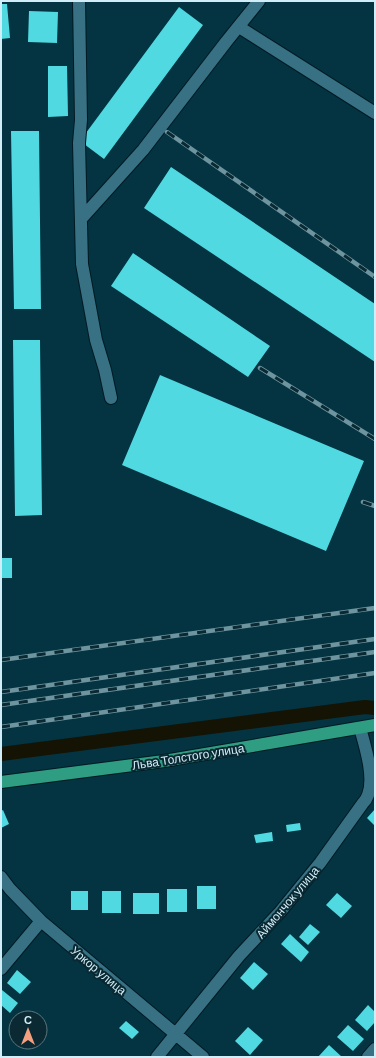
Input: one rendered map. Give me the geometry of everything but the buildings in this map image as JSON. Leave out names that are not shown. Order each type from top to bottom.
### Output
[{"type":"main road","name":"Льва Толстого улица","points":[[1,782],[164,760],[375,725]]},
{"type":"street","points":[[79,1],[81,120],[79,143],[82,264],[96,340],[105,370],[111,398]]},
{"type":"street","points":[[81,219],[142,150],[238,26],[260,1]]},
{"type":"street","points":[[238,26],[375,113]]},
{"type":"street","name":"Аймончок улица","points":[[157,1057],[239,956],[280,912],[320,863],[366,799],[370,784],[370,772],[360,728]]},
{"type":"street","name":"Уркор улица","points":[[1,877],[10,889],[41,921],[203,1057]]},
{"type":"street","points":[[1,969],[41,921]]},
{"type":"street","points":[[368,1057],[375,1049]]},
{"type":"waterway","points":[[1,754],[365,707],[375,708]]},
{"type":"railway","points":[[167,132],[375,277]]},
{"type":"railway","points":[[260,368],[375,439]]},
{"type":"railway","points":[[363,502],[375,506]]},
{"type":"railway","points":[[1,660],[375,608]]},
{"type":"railway","points":[[1,692],[375,639]]},
{"type":"railway","points":[[1,705],[375,652]]},
{"type":"railway","points":[[1,727],[375,673]]}]
